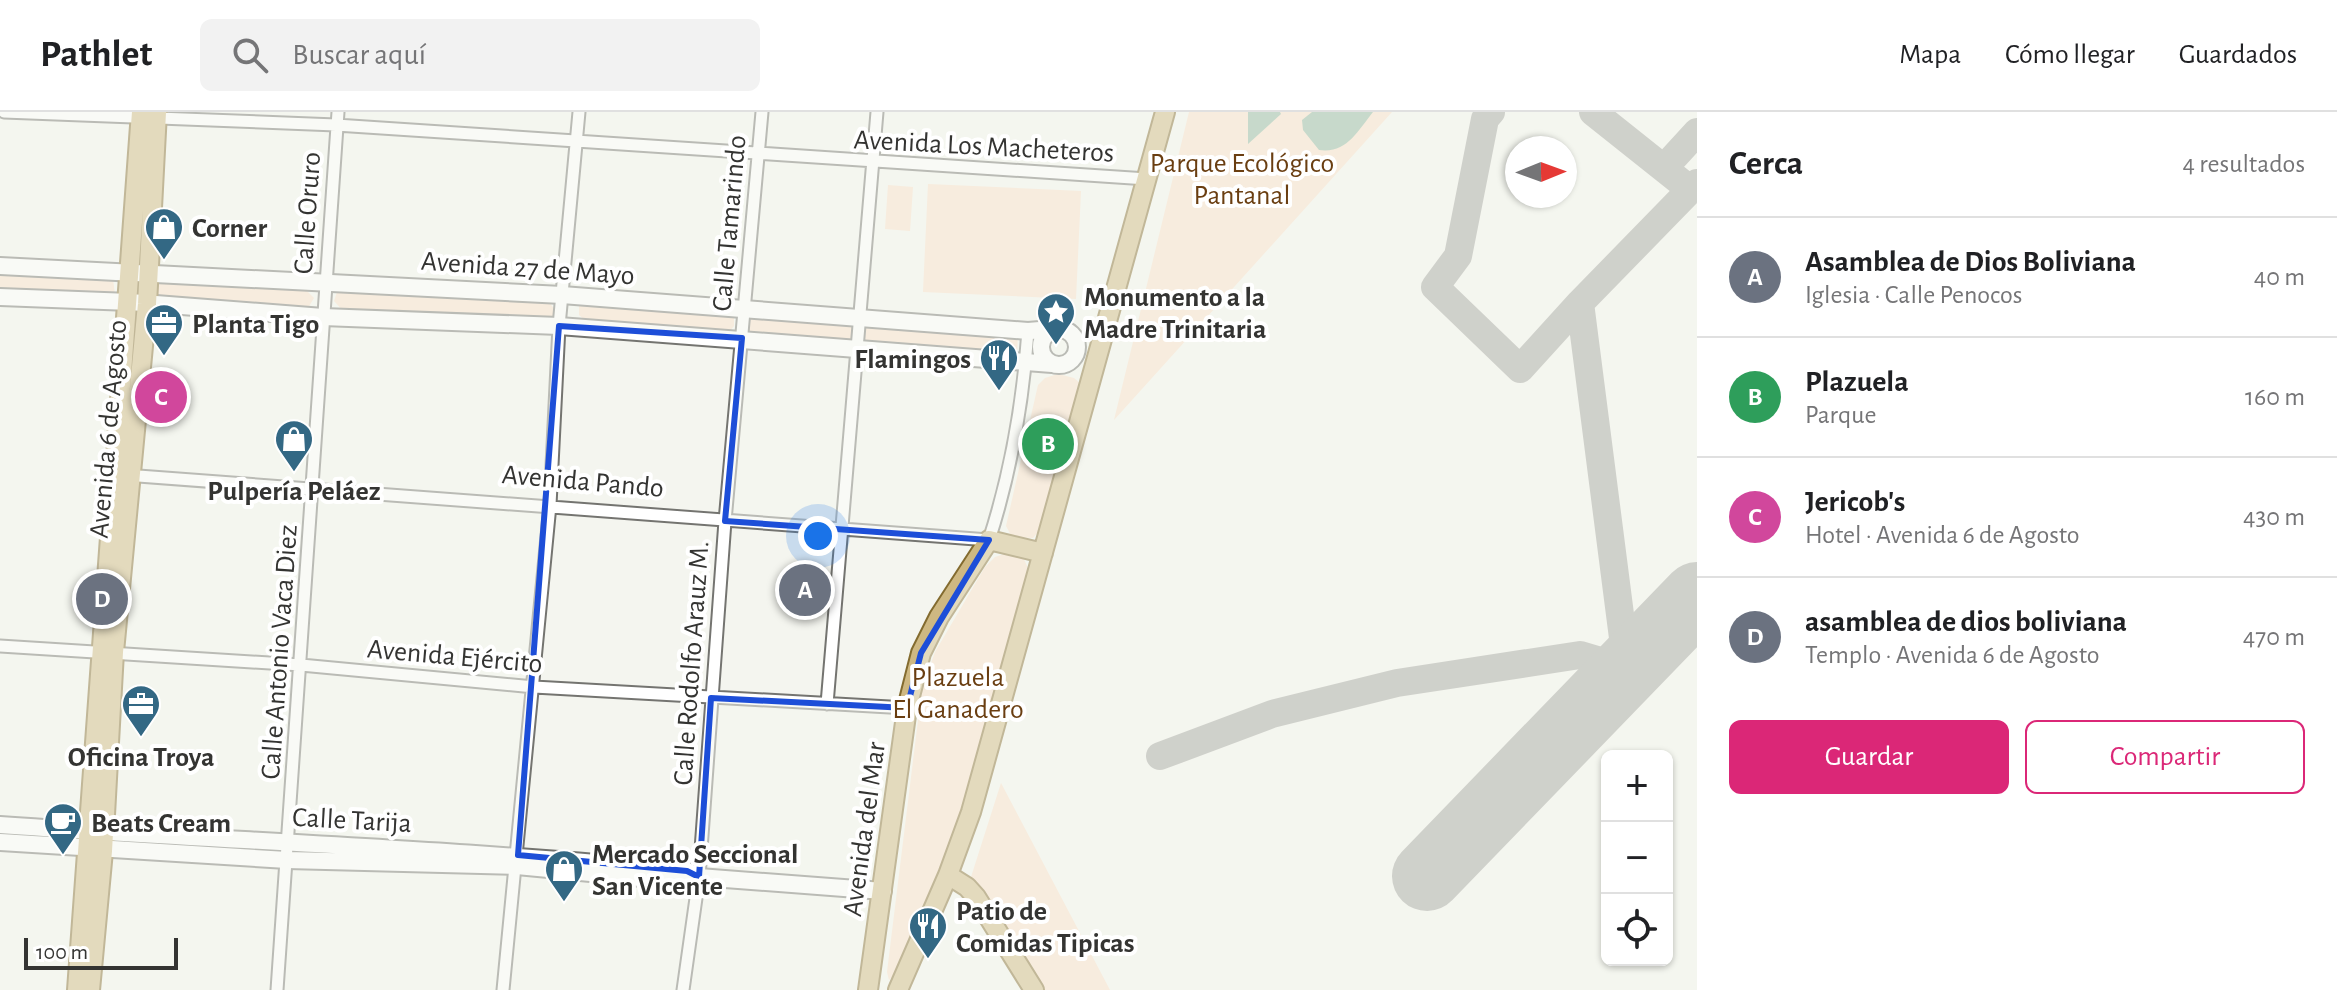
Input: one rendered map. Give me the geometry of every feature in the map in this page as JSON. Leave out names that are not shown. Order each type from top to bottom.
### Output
[{"type":"main road","points":[[898,990],[948,875],[971,812],[1165,112]]},
{"type":"main road","name":"Avenida 6 de Agosto","points":[[90,990],[108,653],[138,303],[148,116]]},
{"type":"main road","name":"Avenida 27 de Mayo","points":[[0,266],[562,295],[861,315],[1028,331],[1052,329]]},
{"type":"main road","name":"Avenida 27 de Mayo","points":[[0,297],[138,303],[323,317],[559,326],[1052,364]]},
{"type":"main road","points":[[1052,329],[1070,332],[1077,347],[1070,362],[1052,364],[1043,356],[1041,344],[1052,329]]},
{"type":"main road","points":[[1077,347],[1098,352]]},
{"type":"main road","name":"Avenida Pando","points":[[989,540],[1043,553]]},
{"type":"main road","name":"Avenida del Mar","points":[[869,989],[907,708],[921,653],[939,617],[989,540]]},
{"type":"main road","name":"Calle Tarija","points":[[0,825],[96,841],[287,860],[517,860]]},
{"type":"main road","name":"Avenida 6 de Agosto","points":[[77,990],[96,841]]},
{"type":"main road","name":"Calle Tarija","points":[[0,842],[288,841],[687,871],[699,877],[883,891]]},
{"type":"main road","points":[[948,875],[976,897],[1034,990]]},
{"type":"street","name":"Avenida Los Macheteros","points":[[4,112],[336,125],[576,144],[1147,179]]},
{"type":"street","name":"Calle Oruro","points":[[323,317],[338,112]]},
{"type":"street","points":[[503,990],[550,505],[559,326],[579,112]]},
{"type":"street","name":"Calle Tamarindo","points":[[742,338],[762,112]]},
{"type":"street","points":[[827,704],[877,112]]},
{"type":"street","name":"Calle Antonio Vaca Diez","points":[[277,990],[314,488],[323,317]]},
{"type":"street","name":"Avenida del Mar","points":[[989,540],[1005,489],[1026,363],[1028,331]]},
{"type":"street","name":"Calle Rodolfo Arauz M.","points":[[683,990],[699,877],[742,338]]},
{"type":"street","name":"Avenida Pando","points":[[123,475],[989,540]]},
{"type":"street","name":"Avenida Ejército","points":[[0,646],[301,665],[534,687],[907,708]]},
{"type":"highlighted area","points":[[559,326],[742,338],[725,521],[989,540],[921,653],[907,708],[711,698],[699,877],[687,871],[518,855]]},
{"type":"green space","name":"Parque Ecológico Pantanal","points":[[1189,112],[1392,112],[1114,420]]},
{"type":"green space","points":[[928,184],[1081,191],[1076,299],[923,292]]},
{"type":"green space","points":[[888,185],[913,187],[910,231],[885,229]]},
{"type":"green space","points":[[0,270],[113,279],[115,295],[0,293]]},
{"type":"green space","points":[[153,280],[306,290],[314,298],[308,308],[152,301]]},
{"type":"green space","points":[[346,289],[548,301],[556,311],[552,321],[344,312],[334,301],[337,292]]},
{"type":"green space","points":[[587,299],[729,311],[734,317],[734,326],[728,333],[586,321],[579,315],[579,305]]},
{"type":"green space","points":[[749,312],[855,319],[852,345],[748,334]]},
{"type":"green space","points":[[865,320],[1018,330],[1017,359],[861,345]]},
{"type":"green space","points":[[1058,374],[1074,378],[1081,384],[1046,523],[1033,538],[1012,537],[1006,526],[1038,385],[1045,378]]},
{"type":"green space","name":"Plazuela El Ganadero","points":[[1007,553],[1022,555],[1028,568],[1024,591],[958,827],[897,972],[889,980],[887,972],[922,688],[935,652],[985,567],[995,557]]},
{"type":"green space","points":[[1001,783],[1110,990],[1042,990],[971,877]]},
{"type":"shaded area","points":[[1248,112],[1280,112],[1281,114],[1248,144]]},
{"type":"shaded area","points":[[1312,112],[1373,112],[1344,145],[1337,149],[1319,150],[1303,130],[1302,120]]},
{"type":"taxiway","points":[[1491,112],[1485,119],[1458,256],[1435,287],[1520,369],[1580,303]]},
{"type":"taxiway","points":[[1593,112],[1691,190]]},
{"type":"taxiway","points":[[1664,168],[1697,132]]},
{"type":"taxiway","points":[[1160,756],[1272,714],[1397,683],[1580,655],[1627,669],[1580,303],[1697,183]]},
{"type":"runway","points":[[1427,876],[1697,597]]},
{"type":"place","name":"Corner","points":[[164,261]]},
{"type":"place","name":"Monumento a la Madre Trinitaria","points":[[1056,346]]},
{"type":"place","name":"Planta Tigo","points":[[164,357]]},
{"type":"place","name":"Flamingos","points":[[999,392]]},
{"type":"place","name":"Jericob's","points":[[161,397]]},
{"type":"place","name":"Plazuela","points":[[1048,444]]},
{"type":"place","name":"Pulpería Peláez","points":[[294,473]]},
{"type":"place","name":"Asamblea de Dios Boliviana","points":[[805,590]]},
{"type":"place","name":"asamblea de dios boliviana","points":[[102,599]]},
{"type":"place","name":"Oficina Troya","points":[[141,738]]},
{"type":"place","name":"Beats Cream","points":[[63,856]]},
{"type":"place","name":"Mercado Seccional San Vicente","points":[[564,903]]},
{"type":"place","name":"Patio de Comidas Tipicas","points":[[928,960]]}]
